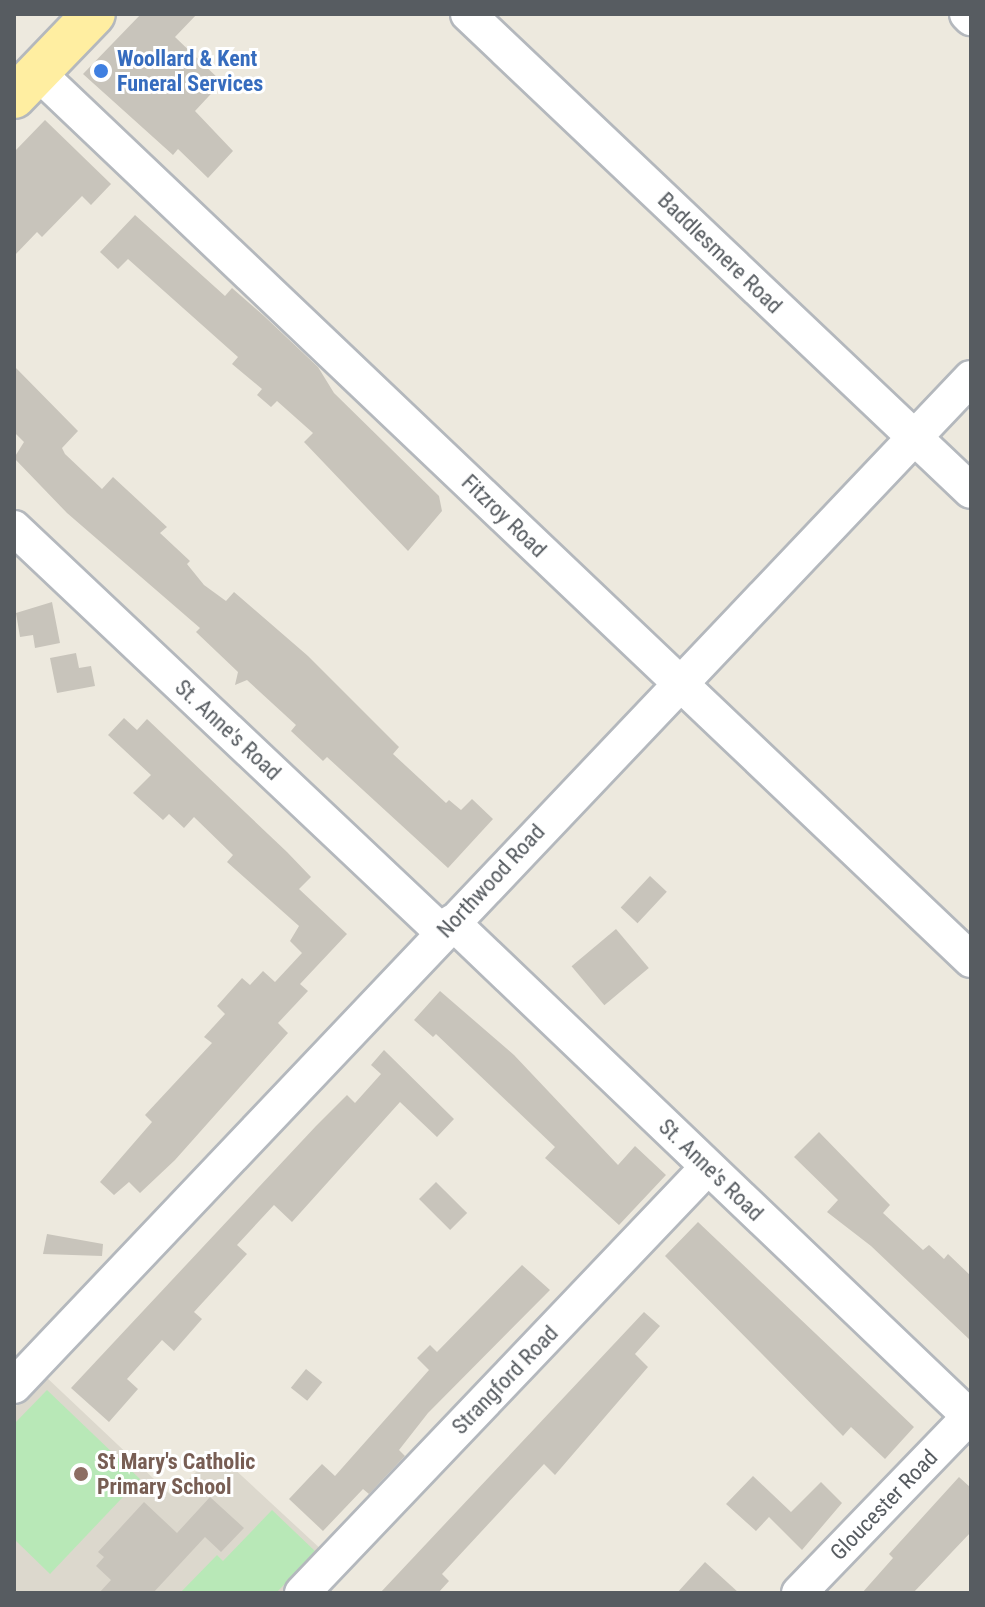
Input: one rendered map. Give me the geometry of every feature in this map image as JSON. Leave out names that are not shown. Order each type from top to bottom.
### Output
[{"type":"main road","points":[[26,85],[94,14]]},
{"type":"street","name":"Baddlesmere Road","points":[[468,14],[971,491]]},
{"type":"street","name":"Fitzroy Road","points":[[26,85],[679,683],[971,960]]},
{"type":"street","name":"Northwood Road","points":[[14,1386],[971,378]]},
{"type":"street","name":"St. Anne's Road","points":[[14,528],[708,1167],[970,1417]]},
{"type":"street","name":"Strangford Road","points":[[302,1593],[708,1167]]},
{"type":"street","name":"Gloucester Road","points":[[799,1593],[970,1417]]},
{"type":"shaded area","name":"St Mary's Catholic Primary School","points":[[45,1376],[172,1496],[216,1452],[324,1552],[285,1593],[14,1593],[14,1408]]},
{"type":"green space","points":[[47,1390],[140,1479],[50,1574],[14,1539],[14,1424]]},
{"type":"green space","points":[[272,1510],[316,1552],[276,1593],[180,1593],[217,1555],[223,1561]]},
{"type":"building","points":[[141,14],[197,14],[175,37],[222,82],[195,111],[233,151],[208,178],[178,149],[173,155],[83,74]]},
{"type":"building","points":[[45,120],[111,184],[91,205],[82,196],[42,237],[37,232],[14,256],[14,152]]},
{"type":"building","points":[[135,215],[225,296],[232,288],[263,315],[318,367],[334,393],[439,496],[442,511],[408,551],[304,442],[313,433],[277,401],[271,407],[257,395],[262,389],[232,364],[238,357],[128,259],[118,269],[100,252]]},
{"type":"building","points":[[14,366],[78,431],[62,448],[102,489],[113,477],[167,527],[160,533],[190,561],[187,564],[204,585],[226,601],[234,592],[308,656],[399,747],[393,754],[446,803],[449,800],[461,810],[472,799],[493,819],[448,868],[327,757],[323,761],[291,731],[296,725],[247,680],[235,685],[238,672],[196,632],[200,628],[67,513],[14,458],[24,442],[14,432]]},
{"type":"building","points":[[52,602],[60,643],[35,648],[33,635],[20,637],[16,613]]},
{"type":"building","points":[[76,653],[79,668],[91,666],[95,686],[57,693],[50,658]]},
{"type":"building","points":[[124,718],[137,730],[147,719],[287,852],[311,877],[299,889],[347,934],[300,984],[308,991],[278,1023],[288,1033],[175,1160],[140,1193],[129,1182],[114,1195],[100,1182],[152,1122],[145,1115],[212,1043],[204,1037],[225,1014],[217,1006],[242,978],[250,985],[263,971],[275,982],[302,953],[290,941],[299,926],[227,862],[233,855],[194,817],[184,828],[169,814],[163,820],[133,793],[151,775],[108,735]]},
{"type":"building","points":[[650,876],[667,892],[637,923],[621,907]]},
{"type":"building","points":[[616,929],[649,968],[604,1005],[572,966]]},
{"type":"building","points":[[440,991],[514,1055],[618,1165],[635,1146],[666,1175],[619,1225],[545,1158],[555,1147],[436,1034],[433,1037],[414,1020]]},
{"type":"building","points":[[384,1050],[454,1119],[437,1137],[400,1102],[292,1222],[274,1205],[237,1245],[247,1254],[194,1312],[202,1319],[174,1351],[162,1340],[127,1379],[138,1389],[109,1422],[71,1388],[316,1126],[347,1095],[355,1103],[381,1074],[371,1065]]},
{"type":"building","points":[[819,1132],[890,1205],[883,1213],[923,1250],[929,1245],[944,1259],[948,1254],[971,1276],[971,1341],[871,1246],[827,1212],[838,1200],[794,1157]]},
{"type":"building","points":[[436,1182],[467,1213],[450,1230],[419,1199]]},
{"type":"building","points":[[698,1222],[914,1427],[885,1459],[851,1427],[843,1436],[665,1256]]},
{"type":"building","points":[[47,1234],[103,1244],[102,1256],[43,1254]]},
{"type":"building","points":[[522,1265],[550,1290],[428,1413],[399,1450],[405,1456],[369,1494],[363,1489],[323,1531],[289,1499],[322,1464],[335,1476],[429,1370],[417,1358],[430,1345],[437,1352]]},
{"type":"building","points":[[644,1312],[660,1326],[635,1354],[648,1367],[555,1475],[544,1464],[442,1574],[449,1581],[438,1593],[380,1593]]},
{"type":"building","points":[[306,1369],[322,1382],[307,1401],[291,1388]]},
{"type":"building","points":[[753,1476],[791,1512],[821,1482],[842,1503],[802,1550],[769,1517],[756,1531],[726,1504]]},
{"type":"building","points":[[959,1477],[971,1488],[971,1532],[913,1593],[862,1593],[893,1558],[889,1554]]},
{"type":"building","points":[[210,1497],[244,1528],[221,1552],[205,1537],[153,1593],[99,1593],[111,1580],[96,1566],[104,1557],[98,1552],[144,1502],[177,1533]]},
{"type":"building","points":[[705,1562],[739,1593],[677,1593]]},
{"type":"place","name":"Woollard & Kent Funeral Services","points":[[101,71]]},
{"type":"place","name":"St Mary's Catholic Primary School","points":[[81,1474]]}]
